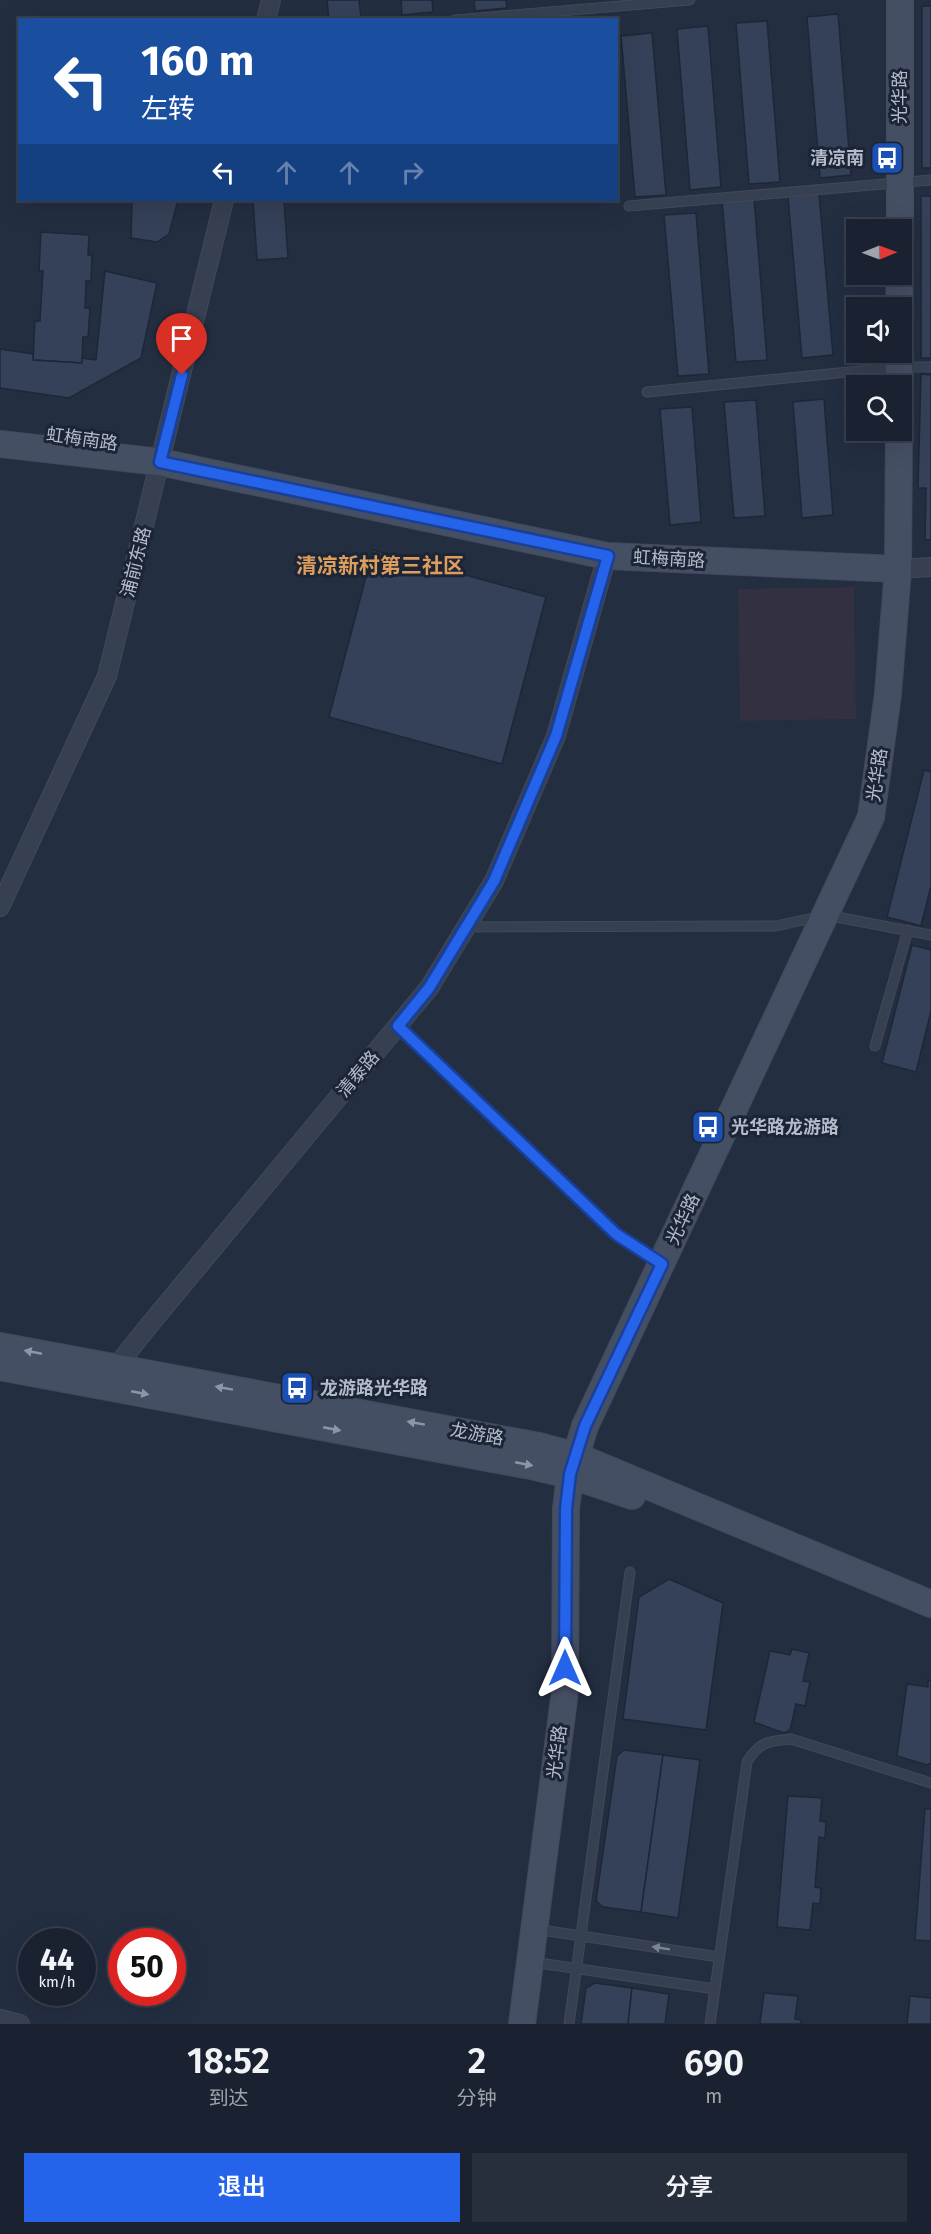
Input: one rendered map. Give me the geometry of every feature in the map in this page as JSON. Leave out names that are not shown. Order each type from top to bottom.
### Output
[{"type":"main road","name":"光华路","points":[[900,0],[900,219]]},
{"type":"main road","name":"虹梅南路","points":[[0,428],[124,443],[160,462]]},
{"type":"main road","name":"光华路","points":[[522,2024],[565,1691],[566,1509],[573,1465],[585,1426],[871,817],[888,694],[898,569],[899,441]]},
{"type":"main road","name":"虹梅南路","points":[[0,444],[160,462],[608,556],[898,569]]},
{"type":"main road","name":"龙游路","points":[[0,1346],[113,1378],[573,1465],[931,1604]]},
{"type":"main road","name":"龙游路","points":[[0,1367],[113,1378]]},
{"type":"main road","name":"龙游路","points":[[573,1465],[611,1488],[931,1621]]},
{"type":"street","points":[[266,18],[271,0]]},
{"type":"street","name":"浦前东路","points":[[0,907],[107,676],[224,201]]},
{"type":"street","name":"清泰路","points":[[113,1378],[429,988],[494,881],[556,736],[608,556]]},
{"type":"street","points":[[898,569],[931,567]]},
{"type":"street","points":[[0,2019],[20,2024]]},
{"type":"lane","points":[[478,18],[690,0]]},
{"type":"lane","points":[[629,207],[931,180]]},
{"type":"lane","points":[[646,392],[899,368],[931,367]]},
{"type":"lane","points":[[466,927],[776,926],[826,915],[931,935]]},
{"type":"lane","points":[[875,1046],[908,930]]},
{"type":"lane","points":[[398,1026],[616,1234],[662,1264]]},
{"type":"lane","points":[[568,2024],[630,1572]]},
{"type":"lane","points":[[710,2024],[747,1762],[755,1749],[770,1741],[790,1739],[931,1783]]},
{"type":"lane","points":[[534,1929],[719,1957]]},
{"type":"lane","points":[[530,1962],[715,1989]]},
{"type":"shaded area","points":[[854,587],[856,719],[740,721],[738,589]]},
{"type":"building","points":[[327,0],[359,0],[361,18],[329,18]]},
{"type":"building","points":[[401,0],[432,0],[433,12],[402,15]]},
{"type":"building","points":[[474,0],[506,0],[507,8],[475,11]]},
{"type":"building","points":[[922,6],[931,6],[931,168],[922,168]]},
{"type":"building","points":[[838,14],[851,175],[820,178],[807,17]]},
{"type":"building","points":[[767,21],[780,182],[749,184],[736,23]]},
{"type":"building","points":[[708,26],[721,187],[690,190],[677,29]]},
{"type":"building","points":[[652,33],[666,195],[635,197],[621,36]]},
{"type":"building","points":[[819,194],[833,355],[802,358],[788,197]]},
{"type":"building","points":[[921,196],[931,196],[931,358],[921,358]]},
{"type":"building","points":[[754,198],[767,360],[736,362],[722,201]]},
{"type":"building","points":[[132,201],[178,201],[169,234],[157,242],[131,238]]},
{"type":"building","points":[[253,201],[284,201],[288,258],[257,260]]},
{"type":"building","points":[[696,213],[709,374],[678,376],[664,215]]},
{"type":"building","points":[[41,232],[89,235],[88,255],[92,255],[91,281],[86,281],[85,308],[90,308],[88,337],[83,337],[82,363],[33,360],[35,321],[40,321],[43,271],[39,271]]},
{"type":"building","points":[[105,271],[157,283],[141,358],[69,398],[0,388],[0,349],[33,354],[33,360],[82,363],[82,358],[96,360]]},
{"type":"building","points":[[921,374],[931,375],[931,540],[925,540],[926,488],[918,488]]},
{"type":"building","points":[[824,399],[833,515],[802,518],[793,402]]},
{"type":"building","points":[[756,400],[765,516],[734,518],[724,402]]},
{"type":"building","points":[[692,407],[701,522],[670,525],[660,409]]},
{"type":"building","points":[[373,550],[546,597],[502,764],[329,717]]},
{"type":"building","points":[[924,770],[931,772],[931,886],[921,926],[887,917]]},
{"type":"building","points":[[912,945],[931,950],[931,1011],[916,1072],[882,1063]]},
{"type":"building","points":[[669,1579],[723,1603],[706,1730],[623,1719],[639,1597]]},
{"type":"building","points":[[792,1649],[809,1653],[803,1681],[810,1682],[805,1706],[796,1704],[790,1730],[784,1733],[754,1722],[770,1651],[790,1655]]},
{"type":"building","points":[[928,1680],[931,1681],[931,1763],[927,1765],[897,1756],[907,1684],[928,1687]]},
{"type":"building","points":[[624,1750],[663,1755],[641,1912],[603,1907],[596,1901],[617,1756]]},
{"type":"building","points":[[663,1755],[700,1760],[678,1918],[641,1912]]},
{"type":"building","points":[[788,1796],[822,1798],[820,1821],[826,1822],[825,1838],[819,1837],[815,1887],[821,1888],[820,1904],[813,1903],[810,1930],[777,1927]]},
{"type":"building","points":[[925,1809],[931,1809],[931,1941],[915,1940]]},
{"type":"building","points":[[595,1983],[632,1988],[628,2024],[581,2024],[586,1988]]},
{"type":"building","points":[[632,1988],[669,1994],[665,2024],[628,2024]]},
{"type":"building","points":[[764,1993],[798,1996],[795,2019],[801,2020],[801,2024],[760,2024]]},
{"type":"building","points":[[910,1996],[931,1998],[931,2024],[907,2024]]},
{"type":"place","name":"清凉南","points":[[887,158]]},
{"type":"place","name":"光华路龙游路","points":[[708,1127]]},
{"type":"place","name":"龙游路光华路","points":[[297,1388]]},
{"type":"district","name":"清凉新村第三社区","points":[[380,566]]},
{"type":"route","points":[[182,375],[160,462],[608,556],[556,736],[494,881],[429,988],[398,1026],[616,1234],[662,1264],[585,1426],[570,1474],[566,1509],[565,1668]]}]
